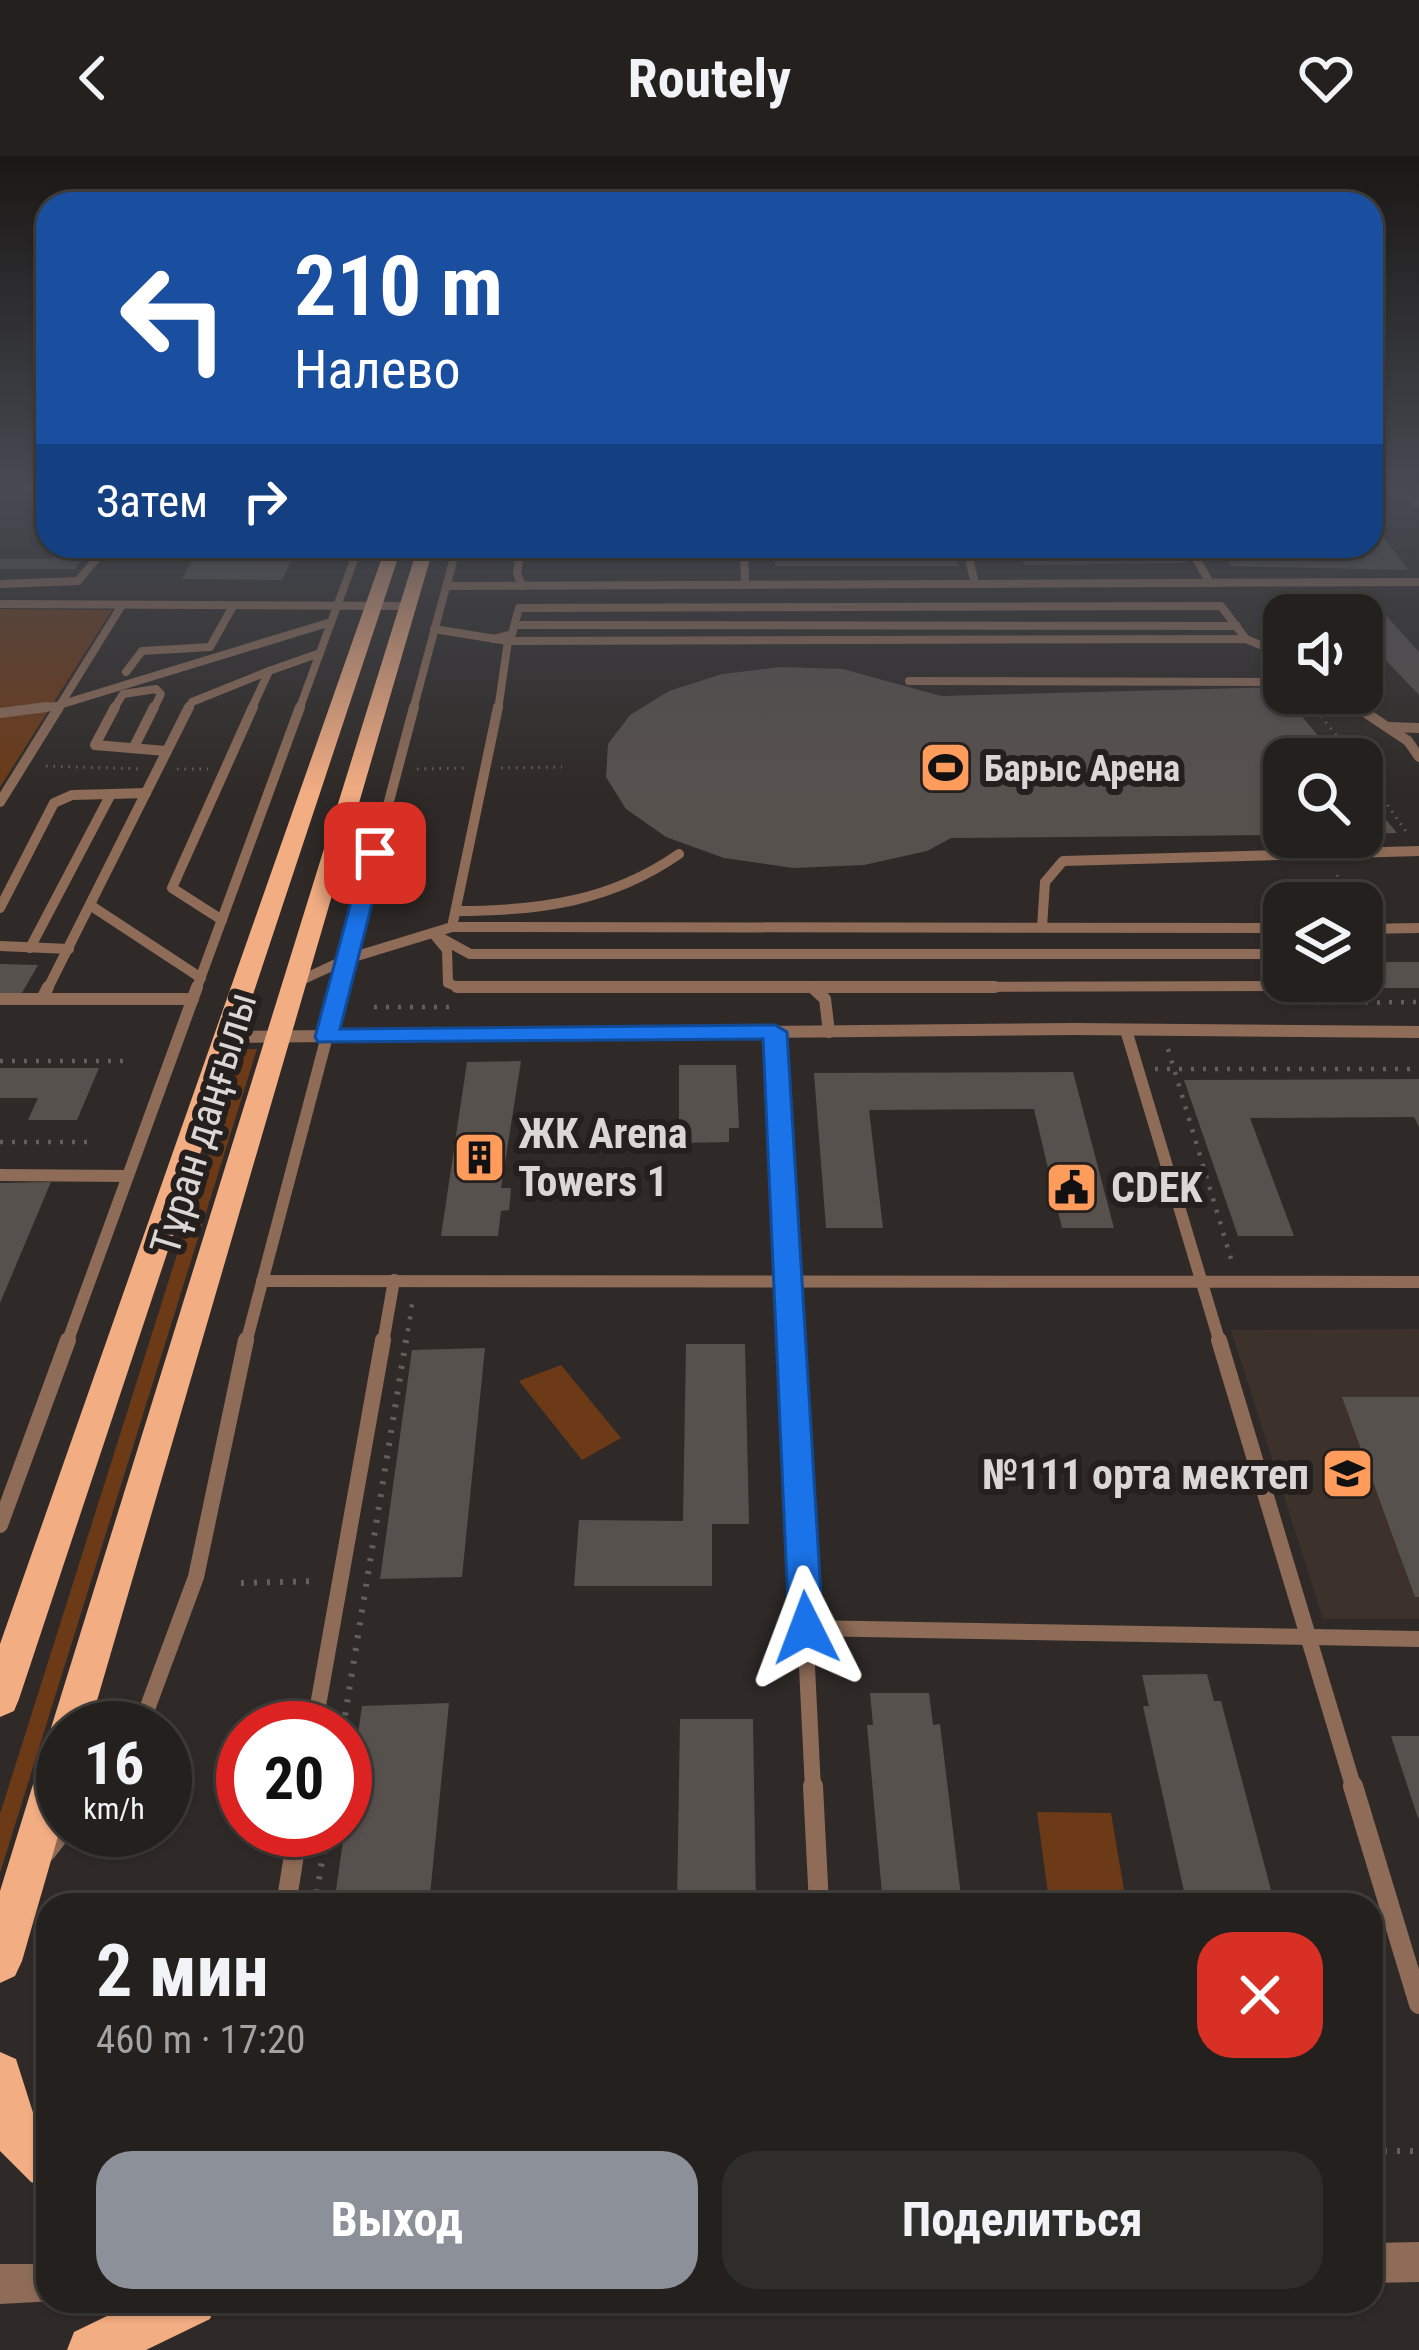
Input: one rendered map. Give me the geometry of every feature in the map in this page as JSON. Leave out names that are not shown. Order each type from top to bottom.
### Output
[{"type":"main road","name":"Тұран даңғылы","points":[[0,1699],[380,589]]},
{"type":"main road","name":"Тұран даңғылы","points":[[78,1701],[413,589]]},
{"type":"main road","points":[[0,1961],[36,1842]]},
{"type":"main road","points":[[0,2075],[17,2136],[36,2154]]},
{"type":"main road","points":[[92,2350],[168,2313]]},
{"type":"street","points":[[1383,2263],[1419,2262]]},
{"type":"street","points":[[0,2284],[36,2284]]},
{"type":"lane","points":[[0,1525],[9,1476],[127,1176],[346,589]]},
{"type":"lane","points":[[150,1701],[196,1577],[262,1281],[446,589]]},
{"type":"lane","points":[[0,604],[233,606],[263,600],[408,606]]},
{"type":"lane","points":[[0,802],[122,605]]},
{"type":"lane","points":[[126,672],[142,651],[209,647],[233,606]]},
{"type":"lane","points":[[493,639],[512,634],[519,608],[1221,606],[1246,639]]},
{"type":"lane","points":[[802,607],[805,640]]},
{"type":"lane","points":[[0,712],[56,706],[331,622]]},
{"type":"lane","points":[[517,625],[1237,626]]},
{"type":"lane","points":[[434,629],[508,641],[1246,639],[1263,646]]},
{"type":"lane","points":[[452,927],[489,768],[508,641]]},
{"type":"lane","points":[[170,664],[180,650]]},
{"type":"lane","points":[[42,999],[93,907],[192,702],[320,653]]},
{"type":"lane","points":[[222,920],[172,888],[269,670]]},
{"type":"lane","points":[[909,681],[1263,682]]},
{"type":"lane","points":[[134,747],[161,694],[156,689],[123,694],[93,741],[134,747],[166,751]]},
{"type":"lane","points":[[1368,714],[1408,740],[1419,757]]},
{"type":"lane","points":[[1388,727],[1419,728]]},
{"type":"lane","points":[[0,908],[54,802],[72,795],[146,793]]},
{"type":"lane","points":[[30,948],[111,794]]},
{"type":"lane","points":[[1042,927],[1040,896],[1053,866],[1063,861],[1419,851]]},
{"type":"lane","points":[[456,911],[515,912],[585,904],[649,878],[679,854]]},
{"type":"lane","points":[[93,907],[201,978]]},
{"type":"lane","points":[[295,983],[347,959],[452,927],[1263,928]]},
{"type":"lane","points":[[1383,929],[1419,928]]},
{"type":"lane","points":[[434,934],[470,954],[1263,954]]},
{"type":"lane","points":[[434,934],[449,956],[448,983],[460,988],[1263,986]]},
{"type":"lane","points":[[0,946],[69,949]]},
{"type":"lane","points":[[812,987],[825,1000],[830,1032]]},
{"type":"lane","points":[[0,1000],[194,999]]},
{"type":"lane","points":[[1126,1030],[1419,2004]]},
{"type":"lane","points":[[775,1032],[818,1893]]},
{"type":"lane","points":[[229,1037],[1419,1032]]},
{"type":"lane","points":[[0,1175],[127,1176]]},
{"type":"lane","points":[[319,1701],[394,1280]]},
{"type":"lane","points":[[262,1281],[1419,1282]]},
{"type":"lane","points":[[806,1628],[1419,1639]]},
{"type":"lane","points":[[25,1879],[42,1857]]},
{"type":"lane","points":[[288,1893],[294,1857]]},
{"type":"path","points":[[1319,714],[1339,738]]},
{"type":"path","points":[[22,765],[204,769]]},
{"type":"path","points":[[1168,1047],[1239,1285]]},
{"type":"path","points":[[0,1061],[129,1061]]},
{"type":"path","points":[[1138,1070],[1419,1070]]},
{"type":"path","points":[[0,1142],[96,1142]]},
{"type":"path","points":[[348,1701],[416,1280]]},
{"type":"path","points":[[241,1583],[367,1580]]},
{"type":"path","points":[[317,1893],[323,1857]]},
{"type":"path","points":[[1383,2151],[1419,2151]]},
{"type":"shaded area","points":[[0,609],[112,610],[0,787]]},
{"type":"shaded area","points":[[242,1049],[257,1049],[54,1701],[36,1701],[36,1758],[0,1873],[0,1814]]},
{"type":"shaded area","name":"№111 орта мектеп","points":[[1419,1329],[1419,1619],[1323,1619],[1231,1330]]},
{"type":"shaded area","points":[[561,1365],[621,1438],[582,1460],[519,1381]]},
{"type":"shaded area","points":[[1037,1812],[1111,1813],[1124,1893],[1048,1893]]},
{"type":"building","points":[[1383,612],[1419,652],[1419,695],[1383,657]]},
{"type":"building","name":"Барыс Арена","points":[[781,667],[843,669],[941,696],[1263,687],[1263,714],[1300,714],[1320,738],[1263,738],[1263,835],[951,838],[927,851],[864,865],[793,868],[724,858],[666,837],[626,809],[606,777],[608,744],[630,715],[669,691],[722,674]]},
{"type":"building","points":[[1383,816],[1397,833],[1383,833]]},
{"type":"building","points":[[1383,962],[1419,962],[1419,988],[1383,988]]},
{"type":"building","points":[[0,964],[38,965],[22,993],[0,993]]},
{"type":"building","name":"ЖК Arena Towers 1","points":[[521,1061],[501,1188],[511,1188],[509,1210],[501,1211],[498,1236],[441,1236],[467,1062]]},
{"type":"building","points":[[679,1065],[736,1065],[739,1128],[729,1128],[729,1142],[679,1143]]},
{"type":"building","points":[[0,1068],[99,1068],[77,1120],[28,1120],[38,1098],[0,1098]]},
{"type":"building","points":[[1073,1072],[1114,1228],[1062,1228],[1034,1109],[869,1110],[883,1228],[826,1228],[814,1073]]},
{"type":"building","points":[[1419,1079],[1419,1127],[1414,1117],[1250,1118],[1294,1236],[1238,1236],[1184,1080]]},
{"type":"building","points":[[51,1182],[0,1303],[0,1183]]},
{"type":"building","points":[[686,1344],[745,1344],[749,1524],[712,1524],[712,1586],[574,1586],[579,1520],[683,1521]]},
{"type":"building","points":[[485,1348],[462,1577],[380,1579],[412,1350]]},
{"type":"building","points":[[1342,1397],[1419,1397],[1419,1597],[1415,1597]]},
{"type":"building","points":[[1207,1674],[1214,1701],[1221,1701],[1272,1893],[1184,1893],[1143,1706],[1149,1706],[1142,1675]]},
{"type":"building","points":[[870,1693],[929,1693],[933,1725],[940,1724],[961,1893],[882,1893],[867,1725],[873,1725]]},
{"type":"building","points":[[449,1703],[430,1893],[336,1893],[341,1857],[372,1857],[372,1706]]},
{"type":"building","points":[[680,1719],[753,1719],[756,1893],[677,1893]]},
{"type":"building","points":[[1391,1736],[1419,1736],[1419,1818],[1418,1818]]},
{"type":"place","name":"Барыс Арена","points":[[945,768]]},
{"type":"place","name":"ЖК Arena Towers 1","points":[[479,1157]]},
{"type":"place","name":"CDEK","points":[[1072,1187]]},
{"type":"place","name":"№111 орта мектеп","points":[[1348,1474]]},
{"type":"route","points":[[375,853],[326,1037],[775,1032],[806,1628]]}]
